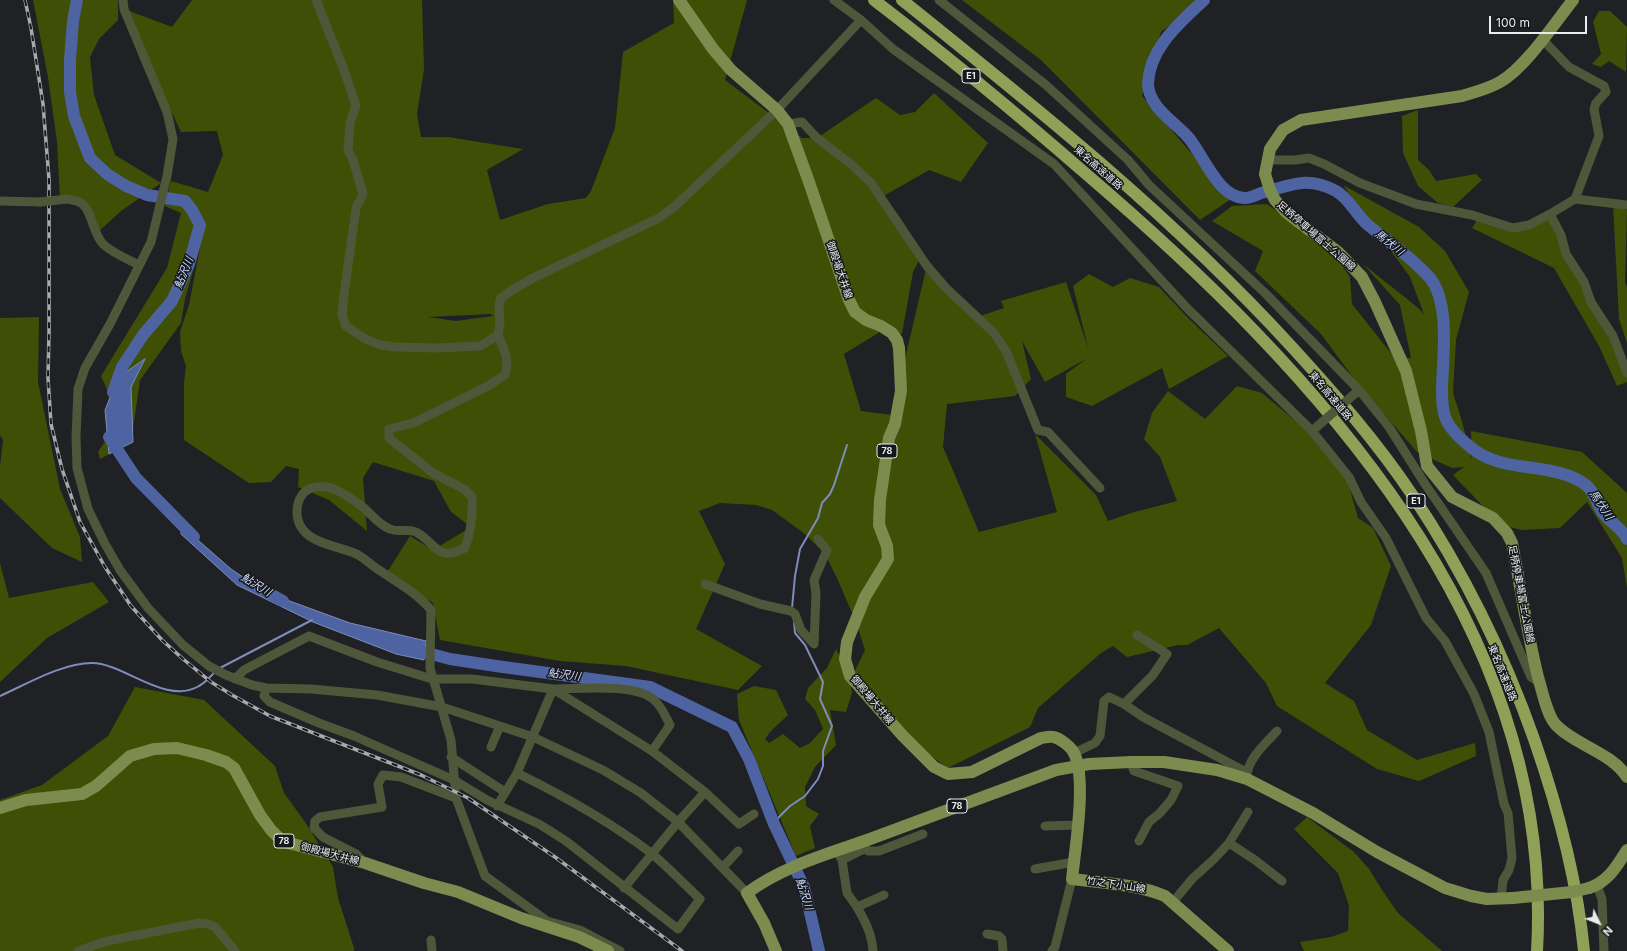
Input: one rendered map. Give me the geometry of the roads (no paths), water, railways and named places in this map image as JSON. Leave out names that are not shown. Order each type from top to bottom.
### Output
[{"type":"highway","name":"東名高速道路","points":[[874,0],[937,48],[1030,125],[1141,220],[1196,272],[1311,391],[1376,472],[1402,508],[1439,569],[1469,627],[1485,662],[1507,722],[1525,786],[1533,835],[1538,886],[1537,951]]},
{"type":"highway","name":"東名高速道路","points":[[902,0],[1085,148],[1150,205],[1207,259],[1312,368],[1358,422],[1388,461],[1421,508],[1464,580],[1502,659],[1522,705],[1550,786],[1562,827],[1579,908],[1584,951]]},
{"type":"main road","name":"御殿場大井線","points":[[679,0],[713,49],[731,70],[777,110],[788,124],[849,300],[855,312],[866,320],[881,326],[892,333],[897,340],[899,348],[902,391],[895,424],[888,438],[880,500],[879,525],[887,546],[888,559],[865,597],[847,642],[845,659],[850,676],[903,736],[934,767],[948,774],[972,772],[1041,738],[1052,736],[1062,741],[1074,752]]},
{"type":"main road","name":"足柄停車場富士公園線","points":[[1573,0],[1512,74],[1500,82],[1484,90],[1462,96],[1302,120],[1283,130],[1270,149],[1265,174],[1275,200],[1287,212],[1348,261],[1368,286],[1406,371],[1421,431],[1427,466],[1452,497],[1493,518],[1507,533],[1512,543],[1526,626],[1540,683],[1545,703],[1555,725],[1609,760],[1622,770],[1627,777]]},
{"type":"main road","name":"御殿場大井線","points":[[0,808],[26,800],[82,794],[96,786],[130,756],[154,749],[177,748],[206,755],[226,762],[234,768],[260,815],[279,838],[292,844],[365,863],[424,883],[458,892],[514,915],[579,936],[608,951]]},
{"type":"main road","points":[[1074,752],[1078,766],[1131,762],[1164,762],[1246,776],[1377,852],[1444,888],[1487,899],[1572,892],[1593,886],[1610,875],[1627,850]]},
{"type":"main road","name":"竹之下小山線","points":[[1078,766],[1080,797],[1072,879],[1154,892],[1165,896],[1228,951]]},
{"type":"main road","name":"78","points":[[747,893],[762,882],[783,872],[839,855],[1056,770],[1078,766]]},
{"type":"main road","points":[[747,893],[764,923],[776,951]]},
{"type":"street","points":[[123,0],[124,8],[167,112],[174,139],[167,176],[151,242],[110,324],[85,368],[78,388],[76,436],[77,468],[88,508],[105,544],[120,570],[165,628],[209,666],[226,675],[252,686],[266,688],[311,689],[377,695],[442,708],[533,737],[587,762],[623,781],[678,822],[747,893]]},
{"type":"street","points":[[316,0],[344,70],[356,106],[350,122],[348,150],[353,160],[363,194],[356,208],[344,294],[342,315],[346,326],[364,338],[380,345],[395,347],[437,348],[480,346],[498,335]]},
{"type":"street","points":[[834,0],[861,20],[893,49],[1054,164],[1187,308],[1312,431],[1349,477],[1361,502],[1386,538],[1426,618],[1445,640],[1474,694],[1489,732],[1504,804],[1508,813],[1512,858],[1509,870],[1503,880],[1507,898]]},
{"type":"street","points":[[939,0],[1046,85],[1122,155],[1149,185],[1265,294],[1359,390],[1389,427],[1425,484],[1486,573],[1531,677],[1540,683]]},
{"type":"street","points":[[620,951],[580,930],[547,921],[485,876],[456,798],[451,757],[451,740],[430,668],[431,610],[414,594],[355,553],[312,538],[304,531],[297,521],[298,502],[304,493],[310,489],[320,487],[330,488],[362,506],[378,522],[390,529],[398,531],[406,529],[417,533],[439,552],[454,554],[465,548],[469,538],[472,497],[464,489],[433,473],[389,438],[389,429],[412,423],[488,386],[505,375],[507,367],[506,355],[498,335],[500,323],[499,305],[501,298],[533,278],[659,218],[674,207],[777,110],[861,20]]},
{"type":"street","points":[[1542,39],[1569,67],[1604,86],[1606,92],[1596,103],[1594,109],[1599,136],[1575,199]]},
{"type":"street","points":[[788,124],[802,122],[817,138],[852,165],[871,183],[927,266],[946,288],[994,333],[1006,351],[1038,430],[1048,432],[1100,488]]},
{"type":"street","points":[[1267,160],[1295,160],[1309,158],[1324,164],[1360,183],[1416,204],[1472,215],[1513,228],[1529,224],[1550,214],[1575,199],[1627,205]]},
{"type":"street","points":[[0,201],[40,202],[67,199],[81,202],[88,212],[96,234],[103,244],[139,265]]},
{"type":"street","points":[[1550,214],[1561,235],[1566,254],[1584,282],[1591,302],[1613,336],[1627,373]]},
{"type":"street","points":[[1312,431],[1359,390]]},
{"type":"street","points":[[705,584],[760,604],[792,612],[801,630],[814,644],[816,593],[814,580],[827,550],[818,539]]},
{"type":"street","points":[[1124,704],[1153,675],[1166,654],[1137,635]]},
{"type":"street","points":[[235,679],[244,670],[309,636],[377,662],[432,679],[472,679],[553,689],[626,689],[639,692],[652,698],[657,702],[670,724],[652,751]]},
{"type":"street","points":[[266,688],[264,696],[270,702],[354,736],[454,780],[497,806],[539,824],[566,841],[678,929],[700,899],[652,854],[609,823],[560,794],[517,773]]},
{"type":"street","points":[[497,806],[517,773],[553,689]]},
{"type":"street","points":[[553,689],[652,751],[705,792],[739,824],[754,814]]},
{"type":"street","points":[[1074,752],[1095,743],[1100,736],[1104,701],[1109,697],[1124,704],[1143,717],[1246,776],[1257,753],[1277,731]]},
{"type":"street","points":[[491,748],[500,726]]},
{"type":"street","points":[[451,757],[505,792]]},
{"type":"street","points":[[1131,762],[1134,771],[1178,786],[1171,800],[1160,813],[1149,822],[1139,841]]},
{"type":"street","points":[[365,863],[356,854],[323,837],[314,828],[315,821],[320,817],[382,807],[378,784],[383,775],[402,777],[456,798]]},
{"type":"street","points":[[624,888],[678,822],[705,792]]},
{"type":"street","points":[[1173,902],[1192,879],[1230,842],[1248,812]]},
{"type":"street","points":[[1045,826],[1077,825]]},
{"type":"street","points":[[873,951],[872,940],[866,922],[847,893],[839,855],[866,848],[868,851],[879,851],[923,834]]},
{"type":"street","points":[[1230,842],[1282,881]]},
{"type":"street","points":[[723,867],[738,851]]},
{"type":"street","points":[[1035,869],[1074,862]]},
{"type":"street","points":[[1052,951],[1055,947],[1072,879]]},
{"type":"street","points":[[1593,886],[1602,899],[1604,951]]},
{"type":"street","points":[[857,907],[884,895]]},
{"type":"street","points":[[78,951],[122,937],[199,923],[209,924],[215,927],[235,951]]},
{"type":"street","points":[[987,934],[999,936],[1002,939],[1003,951]]},
{"type":"street","points":[[431,940],[432,951]]},
{"type":"water","points":[[145,359],[131,387],[133,442],[109,454],[105,410],[118,378]]},
{"type":"water","points":[[183,527],[231,569],[265,592],[350,623],[426,641],[424,660],[396,654],[313,622],[237,585],[181,534]]},
{"type":"waterway","name":"鮎沢川","points":[[77,0],[73,21],[70,60],[70,92],[74,116],[90,158],[107,174],[126,186],[147,195],[185,201],[200,225],[189,264],[172,301],[143,335],[122,367],[113,392]]},
{"type":"waterway","name":"馬伏川","points":[[1204,0],[1176,27],[1160,47],[1154,58],[1148,83],[1149,92],[1157,107],[1183,131],[1219,183],[1235,196],[1249,198],[1261,193],[1298,183],[1325,186],[1341,194],[1368,225],[1408,256],[1423,270],[1430,278],[1436,289],[1443,315],[1444,330],[1442,387],[1443,407],[1445,417],[1454,432],[1473,449],[1485,457],[1499,462],[1559,473],[1586,485],[1592,492],[1601,510],[1627,539]]},
{"type":"waterway","name":"鮎沢川","points":[[109,437],[136,478],[194,537]]},
{"type":"waterway","points":[[792,608],[795,576],[800,549],[818,518],[822,503],[830,494],[847,445]]},
{"type":"waterway","name":"鮎沢川","points":[[250,583],[283,601]]},
{"type":"waterway","points":[[220,668],[312,620]]},
{"type":"waterway","points":[[774,824],[790,806],[805,796],[818,779],[823,766],[823,751],[832,726],[820,699],[823,682],[805,645],[795,633],[794,622]]},
{"type":"waterway","name":"鮎沢川","points":[[420,651],[450,659],[650,687],[732,727],[749,759],[774,824],[804,887],[819,951]]},
{"type":"waterway","points":[[0,696],[57,670],[81,664],[92,663],[118,669],[159,688],[173,691],[186,691],[199,686],[215,672]]},
{"type":"railway","points":[[25,0],[43,104],[49,179],[48,378],[51,424],[62,469],[80,522],[105,567],[131,606],[162,640],[211,682],[270,716],[421,775],[468,798],[555,857],[682,951]]}]
